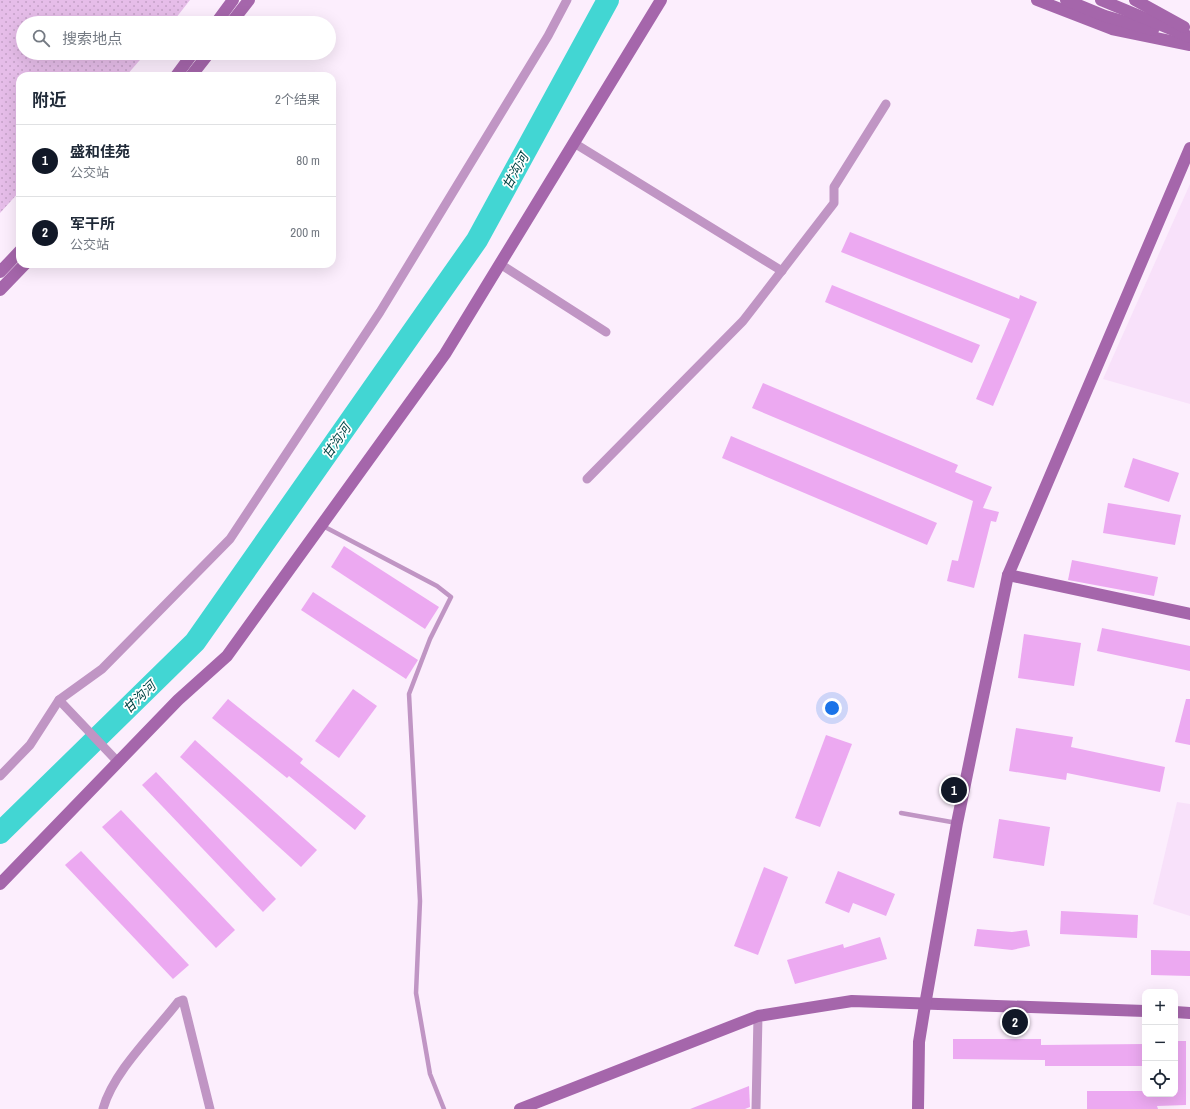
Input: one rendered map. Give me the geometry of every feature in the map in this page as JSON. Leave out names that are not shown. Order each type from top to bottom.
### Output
[{"type":"street","points":[[221,16],[233,0]]},
{"type":"street","points":[[236,16],[249,0]]},
{"type":"street","points":[[0,776],[30,745],[59,700],[102,669],[230,539],[380,312],[548,36],[567,0]]},
{"type":"street","points":[[0,884],[178,700],[227,656],[445,354],[661,0]]},
{"type":"street","points":[[1036,0],[1112,29],[1190,45]]},
{"type":"street","points":[[1066,0],[1105,16],[1190,41]]},
{"type":"street","points":[[1101,0],[1190,37]]},
{"type":"street","points":[[1135,0],[1190,31]]},
{"type":"street","points":[[179,72],[188,60]]},
{"type":"street","points":[[194,72],[204,60]]},
{"type":"street","points":[[587,479],[743,321],[834,203],[834,187],[886,104]]},
{"type":"street","points":[[574,143],[782,271]]},
{"type":"street","points":[[918,1109],[919,1042],[924,1005],[957,823],[1008,575],[1190,148]]},
{"type":"street","points":[[0,272],[16,255]]},
{"type":"street","points":[[500,264],[606,332]]},
{"type":"street","points":[[0,290],[21,268]]},
{"type":"street","points":[[1008,575],[1190,614]]},
{"type":"street","points":[[59,700],[118,762]]},
{"type":"street","points":[[103,1109],[106,1099],[121,1073],[178,1002],[183,1000],[210,1109]]},
{"type":"street","points":[[520,1109],[758,1016],[852,1001],[924,1005],[1142,1011]]},
{"type":"street","points":[[1178,1012],[1190,1013]]},
{"type":"street","points":[[756,1109],[758,1016]]},
{"type":"lane","points":[[322,525],[436,586],[451,597],[430,639],[409,694],[420,901],[416,993],[430,1074],[444,1109]]},
{"type":"lane","points":[[901,813],[957,823]]},
{"type":"shaded area","points":[[0,0],[190,0],[177,16],[16,16],[16,60],[140,60],[129,72],[16,72],[16,195],[0,213]]},
{"type":"shaded area","points":[[1190,184],[1190,404],[1103,379]]},
{"type":"shaded area","points":[[1177,802],[1190,804],[1190,916],[1153,904]]},
{"type":"building","points":[[850,232],[1019,299],[1020,295],[1037,302],[993,406],[976,399],[1010,319],[841,252]]},
{"type":"building","points":[[832,285],[980,345],[972,363],[825,302]]},
{"type":"building","points":[[763,383],[958,465],[955,472],[992,487],[983,508],[999,512],[996,522],[991,521],[974,588],[947,581],[952,560],[958,561],[973,501],[752,408]]},
{"type":"building","points":[[731,436],[937,523],[927,545],[722,458]]},
{"type":"building","points":[[1133,458],[1179,473],[1169,502],[1124,487]]},
{"type":"building","points":[[1108,503],[1181,515],[1175,545],[1103,533]]},
{"type":"building","points":[[344,546],[439,607],[425,629],[331,567]]},
{"type":"building","points":[[1072,560],[1158,577],[1154,596],[1068,580]]},
{"type":"building","points":[[313,592],[418,660],[406,679],[301,610]]},
{"type":"building","points":[[1102,628],[1190,646],[1190,671],[1097,651]]},
{"type":"building","points":[[1024,634],[1081,643],[1074,686],[1018,678]]},
{"type":"building","points":[[353,689],[377,706],[339,758],[315,741]]},
{"type":"building","points":[[228,699],[303,759],[300,763],[366,816],[355,830],[289,776],[287,778],[212,718]]},
{"type":"building","points":[[1186,699],[1190,699],[1190,745],[1175,742]]},
{"type":"building","points":[[1016,728],[1073,737],[1071,747],[1165,767],[1160,792],[1067,773],[1066,780],[1009,771]]},
{"type":"building","points":[[826,735],[852,744],[820,827],[795,818]]},
{"type":"building","points":[[195,740],[317,850],[301,867],[180,757]]},
{"type":"building","points":[[156,772],[276,899],[263,912],[142,785]]},
{"type":"building","points":[[121,810],[235,930],[216,948],[102,827]]},
{"type":"building","points":[[999,819],[1050,827],[1044,866],[993,858]]},
{"type":"building","points":[[81,851],[189,965],[173,979],[65,865]]},
{"type":"building","points":[[764,867],[788,877],[758,955],[734,946]]},
{"type":"building","points":[[838,871],[895,894],[886,916],[853,903],[849,913],[825,903]]},
{"type":"building","points":[[1061,911],[1138,915],[1137,938],[1060,934]]},
{"type":"building","points":[[977,929],[1012,932],[1027,930],[1030,946],[1012,950],[974,946]]},
{"type":"building","points":[[880,937],[887,959],[795,984],[787,960],[843,944],[844,948]]},
{"type":"building","points":[[1151,950],[1190,951],[1190,976],[1151,975]]},
{"type":"building","points":[[953,1039],[1041,1039],[1041,1045],[1142,1044],[1142,1066],[1045,1066],[1045,1060],[953,1059]]},
{"type":"building","points":[[1178,1041],[1186,1041],[1186,1105],[1157,1106],[1158,1109],[1087,1109],[1087,1091],[1142,1091],[1142,1097],[1178,1097]]},
{"type":"building","points":[[749,1086],[750,1107],[745,1109],[690,1109]]},
{"type":"waterway","name":"甘沟河","points":[[0,833],[195,642],[477,240],[608,0]]},
{"type":"place","name":"盛和佳苑","points":[[954,790]]},
{"type":"place","name":"军干所","points":[[1015,1022]]}]
